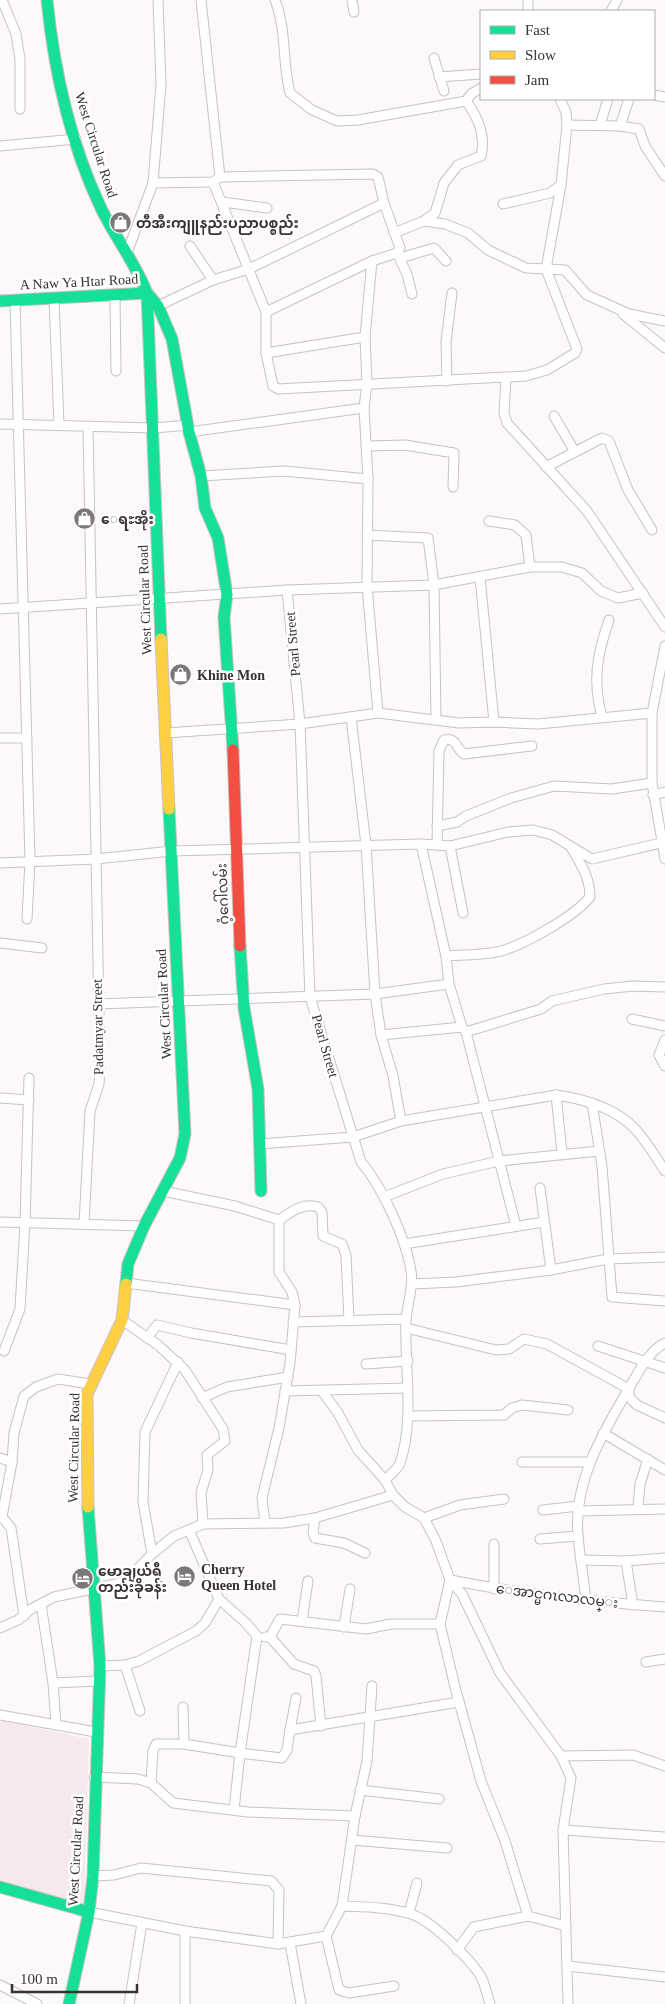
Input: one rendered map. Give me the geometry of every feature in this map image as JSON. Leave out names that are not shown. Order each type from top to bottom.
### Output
[{"type":"street","points":[[2,0],[16,34],[20,59],[20,110]]},
{"type":"street","name":"West Circular Road","points":[[47,0],[54,56],[76,139],[100,208],[143,279],[147,293],[165,734],[185,1134],[180,1158],[144,1226],[128,1264],[122,1320],[90,1384],[87,1394],[88,1526],[100,1666],[94,1777],[93,1876],[89,1912],[70,2004]]},
{"type":"street","points":[[127,253],[153,183],[162,84],[158,0]]},
{"type":"street","points":[[201,0],[216,180],[222,202],[266,312],[266,353],[273,386],[278,389],[526,376],[546,370],[575,354],[576,342],[546,269],[561,185],[567,126],[566,112],[560,100]]},
{"type":"street","points":[[275,0],[284,33],[286,79],[290,94],[326,118],[337,121],[358,120],[466,101],[480,89]]},
{"type":"street","points":[[352,0],[354,12]]},
{"type":"street","points":[[434,58],[444,91]]},
{"type":"street","points":[[439,76],[480,74]]},
{"type":"street","points":[[600,125],[608,100]]},
{"type":"street","points":[[620,126],[629,100]]},
{"type":"street","points":[[394,233],[424,221],[435,213],[444,183],[458,165],[481,156],[484,145],[481,129],[474,112],[466,101]]},
{"type":"street","points":[[567,126],[600,125],[639,129],[646,146],[665,176]]},
{"type":"street","points":[[0,146],[76,139]]},
{"type":"street","points":[[153,183],[373,174],[378,177],[381,183],[384,203],[400,248],[398,256],[407,274],[412,294]]},
{"type":"street","points":[[503,204],[550,192],[561,185]]},
{"type":"street","points":[[222,202],[267,208]]},
{"type":"street","points":[[158,306],[213,280],[248,269],[384,203]]},
{"type":"street","points":[[424,221],[445,224],[468,233],[488,250],[503,259],[526,268],[565,270],[587,295],[619,310],[665,321]]},
{"type":"street","points":[[190,246],[213,280]]},
{"type":"street","points":[[266,312],[372,261],[434,248],[440,252],[446,261]]},
{"type":"street","points":[[372,261],[365,337],[367,384],[364,408],[368,479],[367,586],[378,713]]},
{"type":"street","name":"A Naw Ya Htar Road","points":[[0,300],[54,299],[147,293],[158,306],[172,339],[205,508],[220,545],[227,595]]},
{"type":"street","points":[[447,381],[446,342],[452,293]]},
{"type":"street","points":[[115,296],[116,371]]},
{"type":"street","points":[[54,299],[59,424]]},
{"type":"street","points":[[15,300],[30,862],[27,919]]},
{"type":"street","points":[[619,310],[665,348]]},
{"type":"street","points":[[266,353],[365,337]]},
{"type":"street","points":[[506,378],[505,418],[546,467],[587,511],[665,627]]},
{"type":"street","points":[[0,424],[189,428],[364,408]]},
{"type":"street","points":[[554,416],[575,452]]},
{"type":"street","name":"Padatmyar Street","points":[[84,1224],[90,1111],[98,1084],[93,604],[88,426]]},
{"type":"street","points":[[546,467],[602,438],[609,441],[628,490],[652,530]]},
{"type":"street","points":[[366,446],[405,445],[454,453],[453,487]]},
{"type":"street","points":[[200,476],[284,471],[368,479]]},
{"type":"street","points":[[489,521],[515,525],[526,535],[530,567]]},
{"type":"street","points":[[368,535],[428,538],[434,586],[436,719]]},
{"type":"street","points":[[0,609],[160,600],[287,590],[367,586],[434,586],[530,567],[562,567],[582,574],[601,591],[618,598],[643,593]]},
{"type":"street","points":[[480,577],[494,722]]},
{"type":"street","name":"Pearl Street","points":[[287,590],[300,724],[310,997],[361,1162],[372,1175],[384,1197],[404,1244],[412,1271],[406,1324],[408,1416],[400,1465],[385,1480]]},
{"type":"street","name":"ဂံ့ဂေါ်လမ်း","points":[[227,595],[224,617],[232,727],[243,1000],[258,1089],[262,1191]]},
{"type":"street","points":[[602,717],[596,695],[596,673],[601,642],[609,620]]},
{"type":"street","points":[[665,646],[652,713],[652,795],[665,859]]},
{"type":"street","points":[[165,734],[232,727],[300,724],[378,713],[459,723],[538,724],[652,713]]},
{"type":"street","points":[[351,717],[366,845],[375,994],[381,1035],[393,1076],[401,1120]]},
{"type":"street","points":[[0,738],[27,738]]},
{"type":"street","points":[[438,845],[440,751],[444,740],[450,739],[454,741],[464,754],[532,746]]},
{"type":"street","points":[[437,826],[457,822],[466,816],[536,790],[554,786],[612,789],[652,784]]},
{"type":"street","points":[[652,795],[665,792]]},
{"type":"street","points":[[0,863],[96,859],[172,851],[421,844],[450,846],[508,832],[533,830],[552,835],[571,849],[592,859],[663,842]]},
{"type":"street","points":[[421,844],[446,956],[449,984],[486,1106],[516,1226]]},
{"type":"street","points":[[450,846],[463,913]]},
{"type":"street","points":[[446,956],[498,952],[547,930],[576,912],[590,897],[590,886],[587,874],[571,849]]},
{"type":"street","points":[[0,943],[42,948]]},
{"type":"street","points":[[98,1004],[375,994],[449,984]]},
{"type":"street","points":[[381,1035],[464,1030],[541,1009],[552,1001],[604,989],[633,986],[665,987]]},
{"type":"street","points":[[632,1019],[665,1026]]},
{"type":"street","points":[[665,1040],[658,1055],[665,1066]]},
{"type":"street","points":[[4,1351],[20,1309],[25,1223],[29,1078]]},
{"type":"street","points":[[259,1144],[353,1137],[401,1120],[556,1096],[579,1098],[616,1116],[636,1130],[665,1172]]},
{"type":"street","points":[[556,1096],[562,1153]]},
{"type":"street","points":[[0,1098],[29,1100]]},
{"type":"street","points":[[592,1103],[599,1151],[612,1297],[665,1301]]},
{"type":"street","points":[[384,1197],[443,1174],[499,1161],[562,1153],[599,1151]]},
{"type":"street","points":[[540,1188],[551,1270]]},
{"type":"street","points":[[163,1191],[234,1206],[279,1220],[305,1206],[318,1207],[322,1212],[323,1236],[342,1244],[346,1255],[349,1321]]},
{"type":"street","points":[[265,1523],[262,1498],[288,1377],[295,1306],[292,1292],[280,1272],[279,1220]]},
{"type":"street","points":[[0,1222],[144,1226]]},
{"type":"street","points":[[404,1244],[544,1222]]},
{"type":"street","points":[[412,1284],[456,1282],[551,1270],[608,1259],[665,1257]]},
{"type":"street","points":[[126,1283],[295,1306]]},
{"type":"street","points":[[122,1320],[178,1362],[223,1429],[225,1441],[207,1455],[208,1470],[201,1493],[203,1524]]},
{"type":"street","points":[[293,1322],[349,1321],[406,1324],[496,1350],[509,1349],[524,1339],[547,1344],[629,1389]]},
{"type":"street","points":[[147,1338],[157,1325],[191,1333],[292,1350]]},
{"type":"street","points":[[586,1601],[578,1536],[578,1508],[590,1462],[603,1433],[645,1362],[660,1345],[665,1343]]},
{"type":"street","points":[[598,1346],[665,1368]]},
{"type":"street","points":[[152,1554],[143,1502],[144,1432],[178,1362]]},
{"type":"street","points":[[366,1364],[408,1362]]},
{"type":"street","points":[[202,1398],[227,1387],[288,1377]]},
{"type":"street","points":[[24,1616],[11,1528],[1,1517],[12,1462],[14,1434],[24,1396],[36,1387],[58,1379],[90,1384]]},
{"type":"street","points":[[285,1391],[407,1388]]},
{"type":"street","points":[[629,1389],[629,1397],[638,1404],[665,1418]]},
{"type":"street","points":[[322,1391],[338,1413],[358,1450],[385,1480],[393,1495],[405,1506],[424,1518],[436,1541],[450,1580],[462,1594],[500,1673],[560,1756],[571,1778],[563,1830],[568,2004]]},
{"type":"street","points":[[408,1416],[504,1415],[516,1406],[522,1405],[568,1410]]},
{"type":"street","points":[[603,1433],[665,1470]]},
{"type":"street","points":[[0,1458],[12,1462]]},
{"type":"street","points":[[638,1508],[640,1484],[648,1459]]},
{"type":"street","points":[[522,1462],[590,1462]]},
{"type":"street","points":[[0,1628],[24,1616],[54,1597],[125,1582],[152,1554],[174,1536],[203,1524],[284,1523],[315,1518],[393,1495]]},
{"type":"street","points":[[424,1518],[460,1505],[504,1498]]},
{"type":"street","points":[[543,1510],[578,1508],[665,1509]]},
{"type":"street","points":[[315,1518],[313,1532],[315,1538],[344,1543],[365,1553]]},
{"type":"street","points":[[189,1530],[219,1600],[246,1623],[257,1636],[270,1637],[294,1664],[314,1671],[321,1726]]},
{"type":"street","points":[[540,1539],[578,1536]]},
{"type":"street","points":[[494,1544],[494,1588]]},
{"type":"street","points":[[582,1560],[626,1561],[665,1558]]},
{"type":"street","points":[[626,1561],[633,1605]]},
{"type":"street","points":[[450,1580],[440,1624],[481,1781],[505,1841],[528,1916]]},
{"type":"street","name":"ေအာင္မဂၤလာလမ္း","points":[[450,1580],[586,1601],[665,1607]]},
{"type":"street","points":[[302,1622],[308,1581]]},
{"type":"street","points":[[344,1627],[350,1589]]},
{"type":"street","points":[[100,1666],[125,1665],[139,1660],[196,1631],[205,1623],[219,1600]]},
{"type":"street","points":[[41,1604],[53,1683],[56,1725]]},
{"type":"street","points":[[270,1637],[280,1619],[366,1628],[391,1624],[440,1624]]},
{"type":"street","points":[[234,1810],[240,1753],[257,1636]]},
{"type":"street","points":[[646,1662],[665,1659]]},
{"type":"street","points":[[125,1665],[140,1711]]},
{"type":"street","points":[[53,1683],[98,1681]]},
{"type":"street","points":[[372,1686],[367,1760],[355,1816],[342,1906],[326,1936],[339,1990],[349,1993],[394,1986]]},
{"type":"street","points":[[151,1783],[153,1750],[156,1744],[184,1744],[282,1758],[287,1750],[296,1698]]},
{"type":"street","points":[[290,1730],[459,1702]]},
{"type":"street","points":[[183,1706],[184,1744]]},
{"type":"street","points":[[0,1715],[96,1732]]},
{"type":"street","points":[[560,1756],[633,1755],[665,1766]]},
{"type":"street","points":[[94,1777],[138,1780],[151,1783],[173,1803],[234,1810],[355,1816]]},
{"type":"street","points":[[360,1790],[439,1799]]},
{"type":"street","points":[[563,1830],[665,1837]]},
{"type":"street","points":[[352,1840],[446,1848]]},
{"type":"street","points":[[93,1876],[114,1875],[140,1868],[271,1881],[279,1890],[278,1944]]},
{"type":"street","points":[[410,1913],[417,1883]]},
{"type":"street","points":[[0,1887],[89,1912],[185,1931],[278,1944],[326,1936]]},
{"type":"street","points":[[342,1906],[374,1907],[410,1913],[419,1917],[457,1950],[480,1975],[490,2004]]},
{"type":"street","points":[[457,1950],[474,1927],[528,1916],[566,1926]]},
{"type":"street","points":[[129,2004],[142,1923]]},
{"type":"street","points":[[185,1931],[186,2004]]},
{"type":"street","points":[[290,1943],[301,2004]]},
{"type":"street","points":[[568,1966],[665,1977]]},
{"type":"street","points":[[0,1985],[37,2004]]},
{"type":"shaded area","points":[[0,1720],[89,1739],[84,1905],[0,1880]]},
{"type":"traffic: fast","points":[[47,0],[59,79],[80,157],[100,206],[137,271],[147,293],[161,639]]},
{"type":"traffic: fast","points":[[0,301],[147,293],[158,306],[172,339],[189,432],[201,476],[205,508],[218,538],[227,595],[224,617],[233,750]]},
{"type":"traffic: fast","points":[[126,1284],[128,1264],[144,1226],[180,1158],[185,1134],[169,809]]},
{"type":"traffic: fast","points":[[240,946],[244,1008],[258,1089],[261,1191]]},
{"type":"traffic: fast","points":[[69,2004],[89,1912],[93,1876],[100,1666],[88,1507]]},
{"type":"traffic: fast","points":[[0,1887],[89,1912]]},
{"type":"traffic: slow","points":[[161,639],[169,809]]},
{"type":"traffic: slow","points":[[88,1507],[87,1394],[122,1320],[126,1284]]},
{"type":"traffic: jam","points":[[233,750],[240,946]]},
{"type":"place","name":"တီအီးကျူနည်းပညာပစ္စည်း","points":[[120,223]]},
{"type":"place","name":"ေရႊအိုး","points":[[85,519]]},
{"type":"place","name":"Khine Mon","points":[[181,675]]},
{"type":"place","name":"Cherry Queen Hotel","points":[[185,1577]]},
{"type":"place","name":"မောချယ်ရီ တည်းခိုခန်း","points":[[82,1579]]}]
